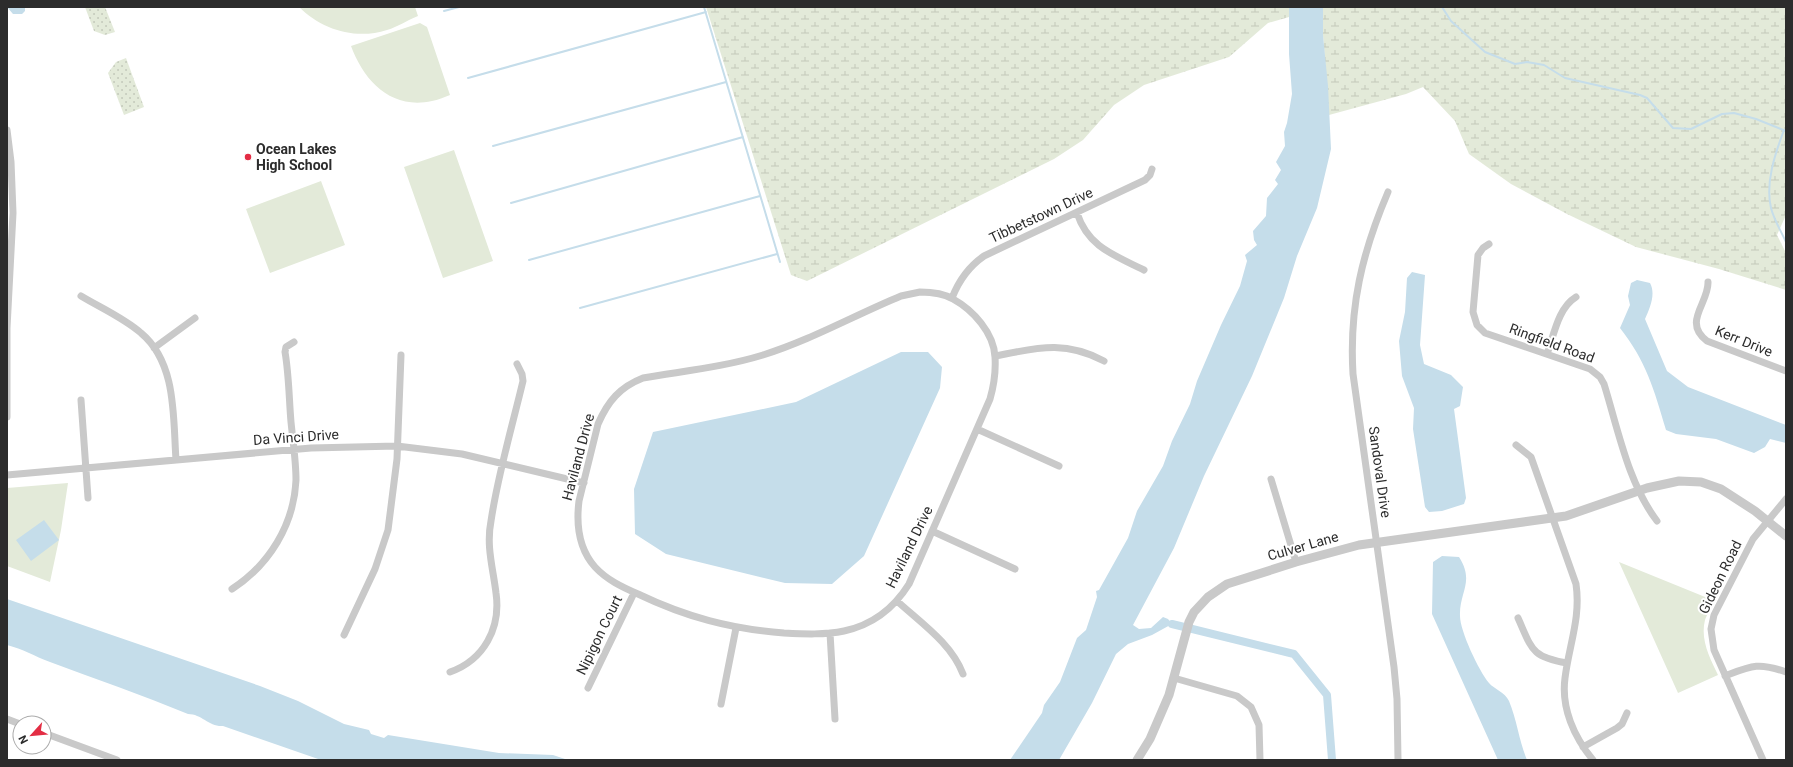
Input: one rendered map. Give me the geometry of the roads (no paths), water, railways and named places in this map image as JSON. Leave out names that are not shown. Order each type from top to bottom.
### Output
[{"type":"street","points":[[7,130],[11,168],[13,213],[7,328],[7,417]]},
{"type":"street","name":"Tibbetstown Drive","points":[[952,298],[962,277],[969,268],[979,260],[1146,180],[1152,169]]},
{"type":"street","name":"Sandoval Drive","points":[[1388,192],[1376,220],[1364,257],[1355,300],[1352,328],[1353,374],[1394,667],[1397,699],[1398,760]]},
{"type":"street","points":[[1077,213],[1084,230],[1097,245],[1144,270]]},
{"type":"street","name":"Ringfield Road","points":[[1489,244],[1483,248],[1478,255],[1473,312],[1477,326],[1485,333],[1590,369],[1600,376],[1604,384],[1638,491],[1647,508],[1657,521]]},
{"type":"street","name":"Kerr Drive","points":[[1708,282],[1707,292],[1698,314],[1698,328],[1703,338],[1707,341],[1786,371]]},
{"type":"street","name":"Haviland Drive","points":[[931,292],[952,298],[970,312],[984,328],[993,346],[996,374],[990,399],[909,584],[897,601],[882,615],[845,631],[830,633],[795,634],[736,628],[668,608],[616,584],[603,575],[595,566],[584,548],[580,537],[577,513],[598,424],[603,412],[618,392],[634,382],[676,372],[726,365],[764,355],[790,346],[864,311],[909,293],[931,292]]},
{"type":"street","points":[[81,296],[135,327],[143,334],[154,348],[166,370],[170,384],[176,460]]},
{"type":"street","points":[[1547,354],[1563,310],[1576,297]]},
{"type":"street","points":[[154,348],[195,318]]},
{"type":"street","points":[[232,589],[245,580],[265,561],[276,545],[288,520],[295,486],[285,352],[289,344],[294,342]]},
{"type":"street","points":[[995,356],[1035,348],[1058,347],[1080,351],[1104,361]]},
{"type":"street","points":[[344,635],[375,569],[388,530],[394,493],[401,355]]},
{"type":"street","points":[[450,672],[461,668],[476,657],[484,648],[494,625],[497,604],[490,554],[490,521],[523,381],[522,374],[517,364]]},
{"type":"street","points":[[80,400],[88,498]]},
{"type":"street","points":[[976,429],[1059,466]]},
{"type":"street","points":[[1516,445],[1531,457],[1574,576],[1578,596],[1575,630],[1567,663],[1564,690],[1566,707],[1575,733],[1593,760]]},
{"type":"street","name":"Da Vinci Drive","points":[[7,475],[293,449],[351,446],[397,446],[435,450],[503,463],[584,483]]},
{"type":"street","points":[[1271,479],[1296,562]]},
{"type":"street","name":"Culver Lane","points":[[1137,760],[1160,717],[1174,678],[1185,632],[1189,622],[1197,609],[1208,596],[1227,584],[1296,562],[1359,545],[1554,519],[1661,484],[1679,481],[1701,482],[1721,489],[1786,536]]},
{"type":"street","name":"Gideon Road","points":[[1763,760],[1725,676],[1711,640],[1712,620],[1746,551],[1766,521],[1786,499]]},
{"type":"street","points":[[932,531],[1015,569]]},
{"type":"street","name":"Nipigon Court","points":[[588,688],[634,592]]},
{"type":"street","points":[[897,601],[946,646],[956,659],[963,674]]},
{"type":"street","points":[[1518,618],[1530,644],[1538,654],[1547,660],[1567,663]]},
{"type":"street","points":[[721,704],[736,628]]},
{"type":"street","points":[[830,633],[835,719]]},
{"type":"street","points":[[1725,676],[1748,667],[1758,666],[1771,667],[1786,672]]},
{"type":"street","points":[[1174,678],[1237,696],[1251,707],[1259,724],[1260,760]]},
{"type":"street","points":[[1583,747],[1617,728],[1622,724],[1627,713]]},
{"type":"street","points":[[52,736],[117,760]]},
{"type":"water","points":[[7,7],[25,7],[25,11],[22,14],[13,14]]},
{"type":"water","points":[[1289,7],[1323,7],[1323,35],[1328,86],[1331,149],[1317,208],[1297,256],[1284,298],[1252,376],[1204,476],[1174,548],[1133,625],[1139,629],[1151,628],[1163,617],[1168,619],[1172,624],[1152,635],[1128,644],[1116,654],[1092,703],[1059,760],[1010,760],[1042,713],[1044,705],[1060,682],[1077,638],[1086,630],[1097,597],[1096,591],[1099,590],[1128,538],[1137,511],[1163,466],[1172,441],[1190,404],[1197,381],[1221,325],[1240,286],[1247,261],[1245,255],[1257,245],[1254,240],[1253,231],[1266,216],[1267,198],[1278,184],[1275,180],[1281,170],[1276,162],[1285,146],[1284,132],[1292,94],[1289,54]]},
{"type":"water","points":[[1412,272],[1425,275],[1420,345],[1424,364],[1451,375],[1463,387],[1460,406],[1454,409],[1466,498],[1464,504],[1442,511],[1429,512],[1425,507],[1413,429],[1414,408],[1402,376],[1399,341],[1405,312],[1407,278]]},
{"type":"water","points":[[1637,280],[1650,283],[1652,287],[1652,301],[1645,319],[1667,371],[1688,387],[1786,425],[1786,443],[1770,439],[1765,447],[1754,453],[1716,439],[1676,434],[1666,430],[1643,364],[1620,328],[1630,305],[1628,296],[1631,283]]},
{"type":"water","points":[[901,352],[928,352],[942,367],[940,388],[864,556],[832,584],[785,583],[666,554],[635,534],[634,489],[653,432],[796,402]]},
{"type":"water","points":[[44,520],[59,540],[31,561],[16,540]]},
{"type":"water","points":[[1442,556],[1459,557],[1464,566],[1466,580],[1460,608],[1463,631],[1480,670],[1489,683],[1505,695],[1509,701],[1527,760],[1498,760],[1432,614],[1433,562]]},
{"type":"water","points":[[7,599],[260,686],[298,701],[344,724],[369,730],[371,734],[384,738],[388,735],[499,753],[553,755],[568,760],[321,760],[223,726],[214,725],[197,716],[188,714],[7,645]]},
{"type":"waterway","points":[[444,11],[459,7]]},
{"type":"waterway","points":[[704,7],[780,262]]},
{"type":"waterway","points":[[1442,7],[1451,21],[1485,52],[1515,64],[1527,62],[1544,65],[1565,78],[1640,95],[1647,98],[1673,128],[1691,129],[1722,114],[1734,113],[1756,119],[1786,131]]},
{"type":"waterway","points":[[468,78],[706,12]]},
{"type":"waterway","points":[[493,146],[726,82]]},
{"type":"waterway","points":[[1784,130],[1774,159],[1770,179],[1769,198],[1772,212],[1786,242]]},
{"type":"waterway","points":[[511,203],[743,137]]},
{"type":"waterway","points":[[529,260],[760,196]]},
{"type":"waterway","points":[[580,308],[777,254]]},
{"type":"waterway","points":[[1172,624],[1294,654],[1327,695],[1332,760]]},
{"type":"place","name":"Ocean Lakes High School","points":[[248,157]]}]
